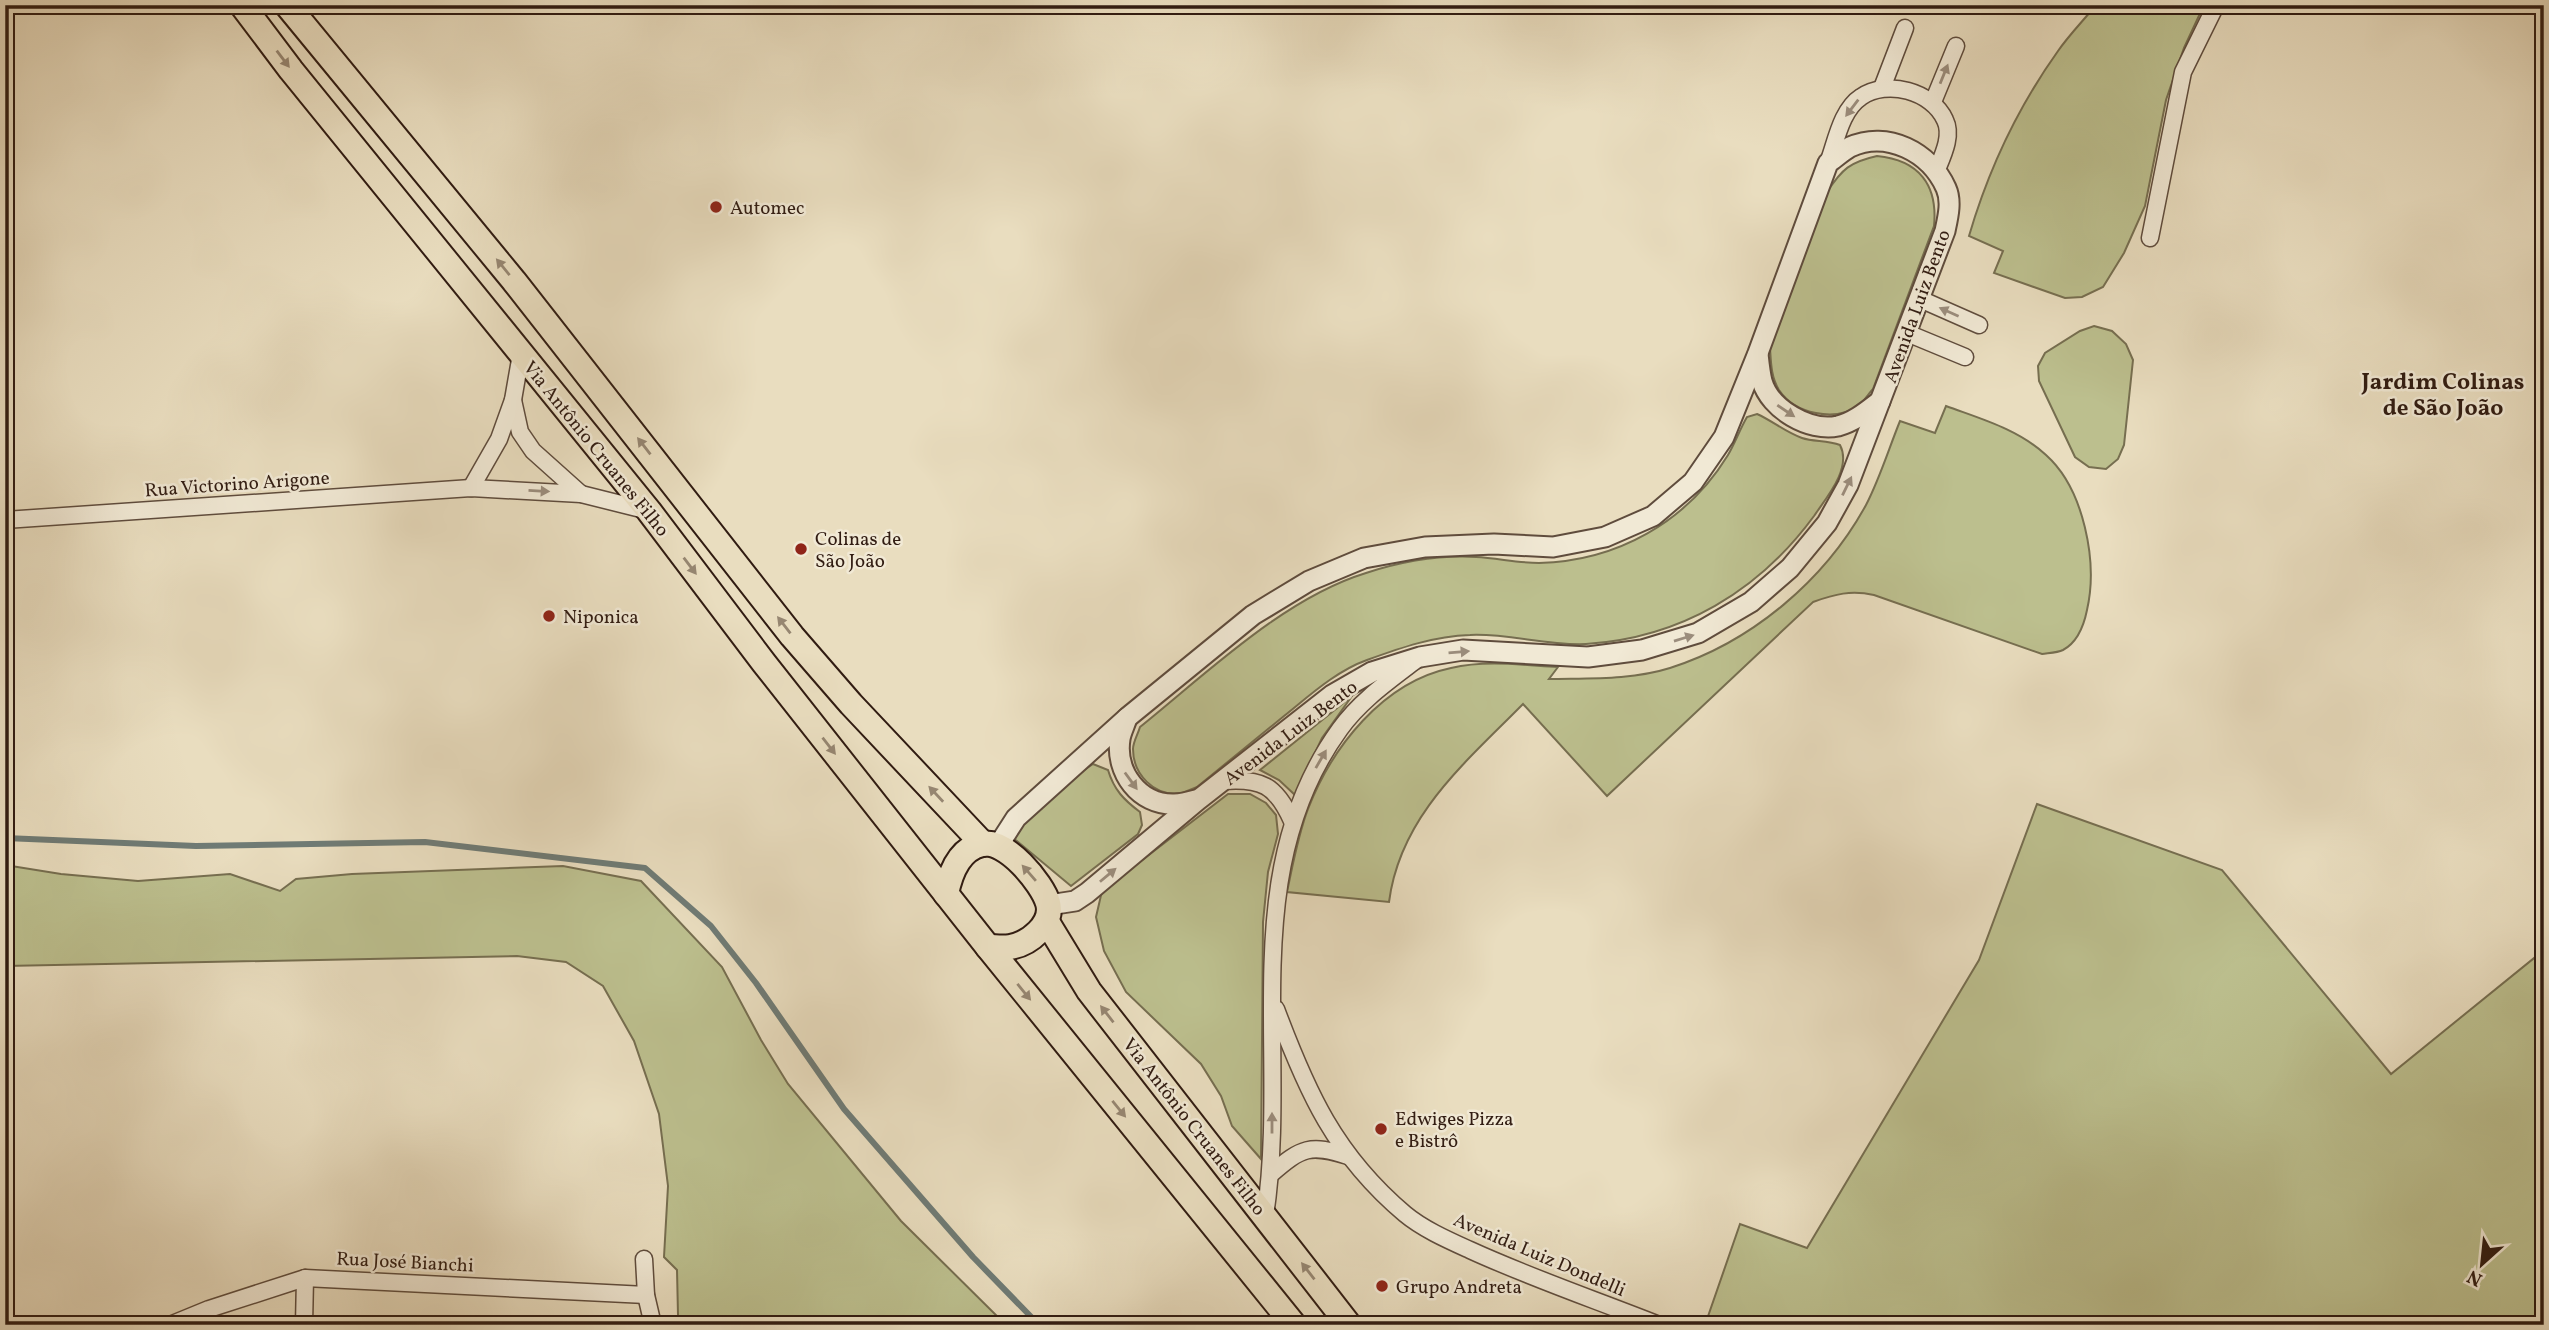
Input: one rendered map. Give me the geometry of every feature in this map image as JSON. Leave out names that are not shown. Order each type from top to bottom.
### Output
[{"type":"main road","name":"Via Antônio Cruanes Filho","points":[[242,5],[291,70],[649,511],[764,663],[946,894]]},
{"type":"main road","name":"Via Antônio Cruanes Filho","points":[[287,5],[514,281],[792,636],[851,704],[990,845]]},
{"type":"main road","points":[[988,947],[1010,947],[1031,939],[1048,914],[1038,882],[1021,863],[990,845],[969,851],[957,863],[949,878],[946,894],[988,947],[1294,1325]]},
{"type":"main road","name":"Via Antônio Cruanes Filho","points":[[1048,914],[1089,991],[1349,1325]]},
{"type":"street","points":[[2150,238],[2183,72],[2216,5]]},
{"type":"street","points":[[1882,88],[1905,28]]},
{"type":"street","points":[[1933,103],[1956,46]]},
{"type":"street","points":[[990,845],[1016,818],[1128,717],[1253,615],[1309,582],[1364,558],[1425,547],[1493,544],[1553,547],[1605,537],[1653,516],[1693,482],[1724,437],[1758,353],[1846,113],[1861,97],[1882,88],[1909,91],[1933,103],[1947,121],[1947,143],[1936,172]]},
{"type":"street","name":"Avenida Luiz Bento","points":[[1048,914],[1087,893],[1198,800],[1332,695],[1372,672],[1420,657],[1463,650],[1588,657],[1642,650],[1698,634],[1751,602],[1790,568],[1827,523],[1848,485],[1920,299],[1950,210],[1947,190],[1936,172],[1920,154],[1899,144],[1878,141],[1851,147],[1828,163]]},
{"type":"street","points":[[1920,299],[1979,325]]},
{"type":"street","points":[[1907,333],[1965,356]]},
{"type":"street","points":[[1758,353],[1762,384],[1774,403],[1791,416],[1811,424],[1835,426],[1858,418],[1881,401]]},
{"type":"street","points":[[471,488],[499,439],[513,400],[521,354]]},
{"type":"street","points":[[513,400],[520,432],[533,451],[581,494]]},
{"type":"street","name":"Rua Victorino Arigone","points":[[5,520],[471,488],[581,494],[649,511]]},
{"type":"street","name":"Avenida Luiz Dondelli","points":[[1265,1216],[1271,1174],[1273,948],[1278,881],[1292,821],[1317,764],[1341,727],[1370,696],[1420,657]]},
{"type":"street","points":[[1128,717],[1120,737],[1119,749],[1119,760],[1127,779],[1142,795],[1160,803],[1198,800]]},
{"type":"street","points":[[1223,781],[1249,779],[1268,786],[1284,802],[1292,821]]},
{"type":"street","name":"Avenida Luiz Dondelli","points":[[1272,1000],[1317,1108],[1348,1156],[1406,1215],[1443,1237],[1499,1263],[1659,1325]]},
{"type":"street","points":[[1271,1174],[1289,1158],[1303,1151],[1322,1148],[1348,1156]]},
{"type":"street","points":[[643,1259],[646,1295],[653,1325]]},
{"type":"street","points":[[304,1325],[305,1278]]},
{"type":"street","name":"Rua José Bianchi","points":[[170,1325],[209,1308],[305,1278],[646,1295]]},
{"type":"green space","points":[[2096,5],[2204,5],[2184,48],[2166,100],[2145,206],[2124,253],[2103,287],[2082,297],[2065,298],[1994,273],[2003,251],[1969,236],[1985,188],[2017,117],[2043,72]]},
{"type":"green space","points":[[1877,156],[1904,163],[1923,177],[1933,198],[1934,226],[1873,389],[1860,404],[1849,411],[1838,414],[1816,413],[1795,405],[1779,390],[1773,375],[1770,348],[1827,192],[1848,168]]},
{"type":"green space","points":[[2094,326],[2112,331],[2126,344],[2133,360],[2124,445],[2118,459],[2106,469],[2089,467],[2075,457],[2039,381],[2038,366],[2045,353],[2080,331]]},
{"type":"green space","points":[[1946,406],[2023,438],[2046,455],[2070,487],[2085,527],[2091,570],[2084,621],[2080,633],[2068,647],[2058,652],[2042,654],[1874,595],[1850,593],[1821,599],[1813,602],[1607,796],[1523,704],[1458,770],[1421,817],[1406,843],[1389,902],[1287,892],[1301,829],[1318,786],[1346,741],[1382,702],[1403,687],[1451,668],[1477,664],[1558,667],[1549,679],[1626,676],[1670,668],[1729,642],[1783,605],[1808,583],[1830,558],[1866,505],[1900,421],[1935,433]]},
{"type":"green space","points":[[1757,414],[1802,438],[1840,445],[1843,463],[1831,491],[1792,543],[1769,567],[1715,606],[1685,621],[1621,640],[1571,644],[1470,635],[1430,640],[1405,647],[1356,665],[1334,677],[1197,787],[1183,793],[1171,793],[1154,787],[1141,775],[1133,749],[1140,727],[1247,640],[1305,600],[1366,573],[1420,560],[1462,557],[1539,563],[1568,561],[1622,546],[1671,518],[1692,500],[1728,455],[1747,417]]},
{"type":"green space","points":[[1352,696],[1322,738],[1295,795],[1279,780],[1260,770]]},
{"type":"green space","points":[[1093,764],[1108,770],[1120,794],[1140,812],[1142,825],[1138,834],[1071,886],[1006,832]]},
{"type":"green space","points":[[1228,794],[1250,794],[1266,803],[1276,815],[1278,834],[1268,872],[1263,922],[1261,1159],[1232,1126],[1221,1096],[1201,1064],[1126,992],[1104,951],[1096,917],[1102,891]]},
{"type":"green space","points":[[2037,804],[2222,870],[2391,1074],[2544,950],[2544,1325],[1705,1325],[1740,1224],[1807,1248],[1979,960]]},
{"type":"green space","points":[[5,865],[61,874],[138,881],[230,874],[280,891],[296,879],[352,874],[563,866],[641,881],[722,967],[788,1084],[901,1221],[1006,1325],[675,1325],[678,1315],[677,1270],[664,1257],[668,1186],[659,1114],[634,1041],[603,986],[566,962],[517,956],[5,966]]},
{"type":"waterway","points":[[5,838],[196,846],[425,842],[645,868],[711,926],[756,983],[844,1109],[973,1257],[1039,1325]]},
{"type":"place","name":"Automec","points":[[716,207]]},
{"type":"place","name":"Colinas de São João","points":[[801,549]]},
{"type":"place","name":"Niponica","points":[[549,616]]},
{"type":"place","name":"Edwiges Pizza e Bistrô","points":[[1381,1129]]},
{"type":"place","name":"Grupo Andreta","points":[[1382,1286]]},
{"type":"district","name":"Jardim Colinas de São João","points":[[2443,394]]}]
